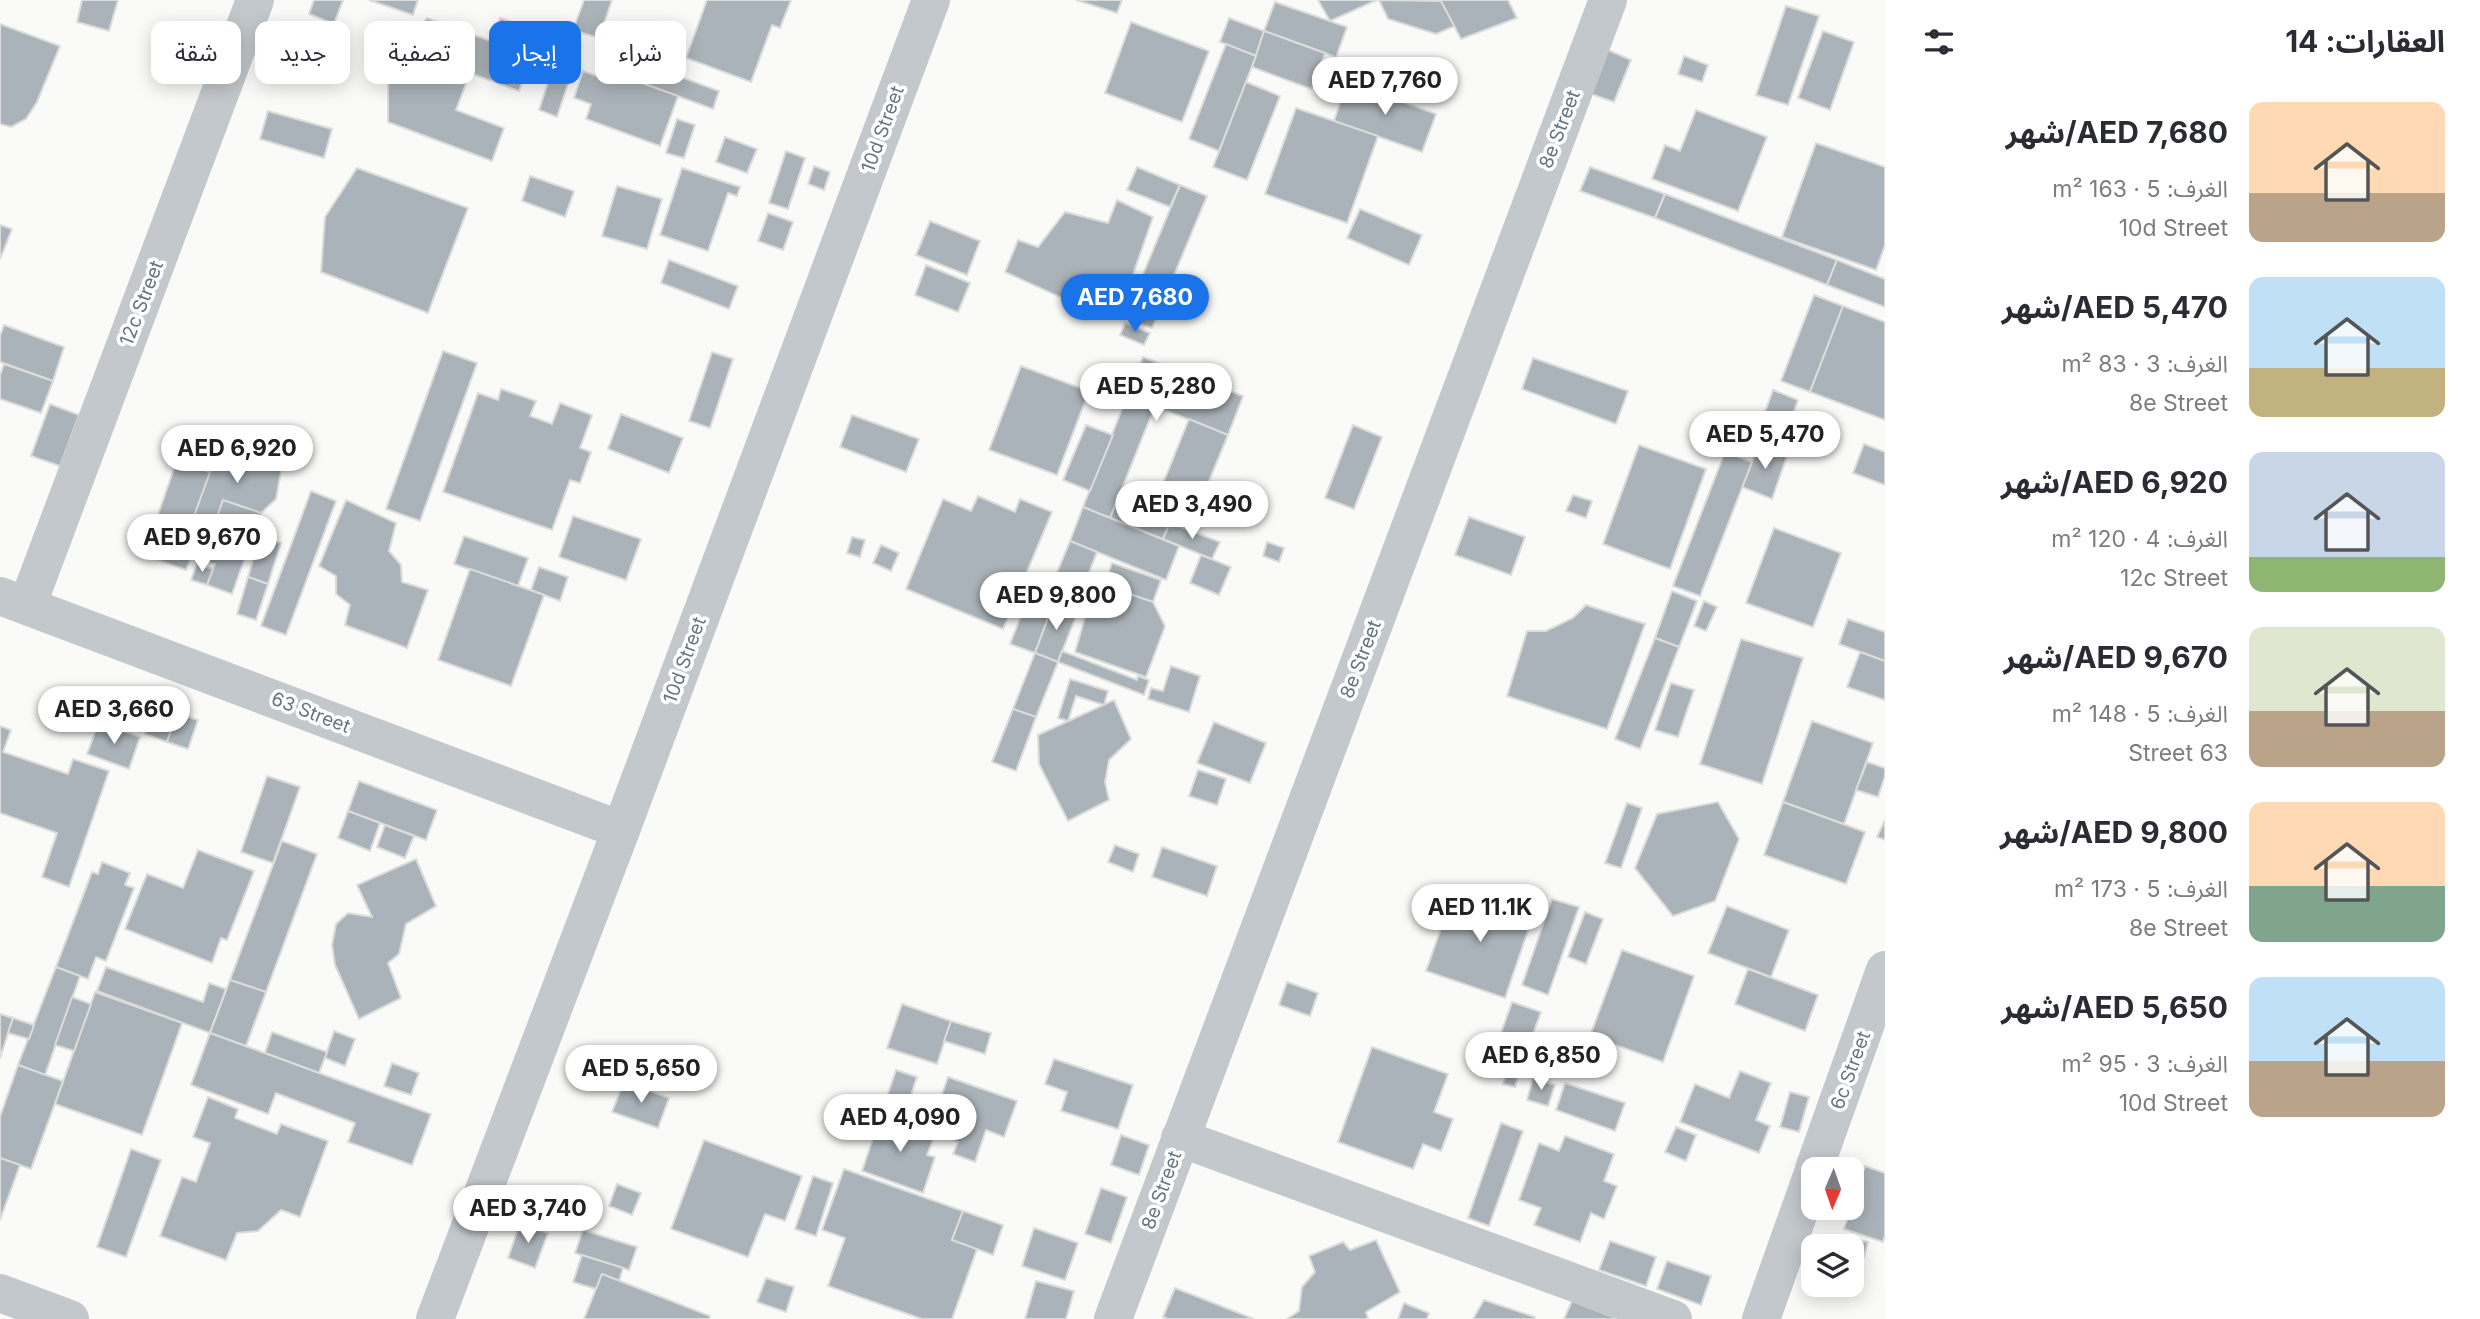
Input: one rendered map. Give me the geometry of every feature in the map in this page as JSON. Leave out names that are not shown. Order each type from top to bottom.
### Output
[{"type":"street","name":"12c Street","points":[[14,601],[256,0]]},
{"type":"street","name":"10d Street","points":[[435,1319],[931,0]]},
{"type":"street","name":"8e Street","points":[[1113,1319],[1608,0]]},
{"type":"street","name":"63 Street","points":[[14,601],[621,830]]},
{"type":"street","name":"6c Street","points":[[1819,1157],[1885,970]]},
{"type":"street","points":[[1180,1138],[1672,1319]]},
{"type":"street","name":"6c Street","points":[[1761,1319],[1801,1207]]},
{"type":"street","points":[[0,1293],[70,1319]]},
{"type":"building","points":[[82,0],[118,0],[109,31],[77,22]]},
{"type":"building","points":[[314,0],[343,0],[335,21],[326,21],[309,14]]},
{"type":"building","points":[[369,0],[418,0],[413,15]]},
{"type":"building","points":[[584,0],[612,0],[605,21],[595,21],[595,37],[581,32],[581,21],[576,21]]},
{"type":"building","points":[[707,0],[791,0],[780,28],[772,25],[751,82],[686,58]]},
{"type":"building","points":[[1076,0],[1122,0],[1117,13]]},
{"type":"building","points":[[1318,0],[1377,0],[1330,21]]},
{"type":"building","points":[[1379,0],[1441,1],[1455,26],[1436,34],[1388,19]]},
{"type":"building","points":[[1438,0],[1508,0],[1517,18],[1461,39]]},
{"type":"building","points":[[1275,2],[1347,27],[1336,57],[1264,31]]},
{"type":"building","points":[[1786,6],[1819,16],[1788,105],[1756,95]]},
{"type":"building","points":[[1229,18],[1264,31],[1256,56],[1220,42]]},
{"type":"building","points":[[1131,22],[1209,51],[1182,122],[1105,93]]},
{"type":"building","points":[[0,24],[60,46],[37,102],[26,119],[11,127],[0,124]]},
{"type":"building","points":[[1264,31],[1325,53],[1311,89],[1252,67]]},
{"type":"building","points":[[1823,31],[1854,42],[1830,110],[1798,98]]},
{"type":"building","points":[[475,35],[489,40],[489,80],[475,75]]},
{"type":"building","points":[[1226,44],[1256,56],[1219,151],[1189,139]]},
{"type":"building","points":[[1608,50],[1631,60],[1614,102],[1591,94]]},
{"type":"building","points":[[1684,56],[1708,65],[1702,82],[1678,74]]},
{"type":"building","points":[[583,71],[595,75],[595,84],[645,84],[678,96],[660,146],[586,119],[591,104],[574,98],[581,84]]},
{"type":"building","points":[[686,79],[719,91],[713,109],[644,84],[686,84]]},
{"type":"building","points":[[1246,82],[1280,96],[1247,180],[1213,167]]},
{"type":"building","points":[[1347,82],[1436,114],[1422,152],[1334,121]]},
{"type":"building","points":[[388,84],[466,84],[456,110],[504,128],[492,161],[388,122]]},
{"type":"building","points":[[500,84],[522,84],[519,91]]},
{"type":"building","points":[[547,84],[568,84],[557,117],[539,110]]},
{"type":"building","points":[[1296,108],[1378,136],[1347,223],[1265,194]]},
{"type":"building","points":[[1696,110],[1767,137],[1738,211],[1652,179],[1665,145],[1680,151]]},
{"type":"building","points":[[268,111],[332,129],[324,158],[260,139]]},
{"type":"building","points":[[677,119],[695,125],[684,158],[666,153]]},
{"type":"building","points":[[725,137],[757,149],[747,173],[716,162]]},
{"type":"building","points":[[1816,143],[1885,167],[1885,245],[1876,270],[1782,237]]},
{"type":"building","points":[[786,151],[805,158],[788,209],[769,203]]},
{"type":"building","points":[[814,166],[830,172],[824,190],[808,184]]},
{"type":"building","points":[[1137,167],[1180,185],[1170,207],[1127,190]]},
{"type":"building","points":[[1590,167],[1665,194],[1655,218],[1580,191]]},
{"type":"building","points":[[357,168],[468,208],[428,313],[321,272],[325,217]]},
{"type":"building","points":[[682,168],[740,187],[737,196],[728,193],[708,251],[660,235]]},
{"type":"building","points":[[530,176],[574,191],[565,217],[522,201]]},
{"type":"building","points":[[1180,185],[1207,196],[1152,328],[1125,318]]},
{"type":"building","points":[[617,186],[662,199],[647,249],[602,236]]},
{"type":"building","points":[[1665,194],[1837,260],[1827,285],[1655,218]]},
{"type":"building","points":[[1117,200],[1153,217],[1129,286],[1108,279],[1095,313],[1005,272],[1018,240],[1038,247],[1065,212],[1108,223]]},
{"type":"building","points":[[1360,209],[1422,235],[1409,265],[1347,238]]},
{"type":"building","points":[[768,213],[793,222],[783,250],[758,241]]},
{"type":"building","points":[[930,221],[980,241],[967,275],[916,255]]},
{"type":"building","points":[[0,225],[12,229],[0,259]]},
{"type":"building","points":[[669,260],[738,286],[729,309],[661,283]]},
{"type":"building","points":[[1837,260],[1885,279],[1885,307],[1827,285]]},
{"type":"building","points":[[926,265],[970,283],[958,312],[915,295]]},
{"type":"building","points":[[1814,295],[1843,306],[1810,392],[1781,381]]},
{"type":"building","points":[[1843,306],[1885,322],[1885,420],[1810,392]]},
{"type":"building","points":[[1125,323],[1150,333],[1144,345],[1120,335]]},
{"type":"building","points":[[4,325],[64,347],[53,381],[0,362],[0,336]]},
{"type":"building","points":[[443,351],[477,363],[420,521],[386,509]]},
{"type":"building","points":[[712,352],[733,359],[710,428],[689,421]]},
{"type":"building","points":[[1143,357],[1243,396],[1228,435],[1155,406],[1110,518],[1083,507]]},
{"type":"building","points":[[1533,358],[1628,391],[1616,424],[1522,389]]},
{"type":"building","points":[[4,364],[53,381],[41,413],[0,399],[0,375]]},
{"type":"building","points":[[1021,366],[1089,391],[1057,475],[989,450]]},
{"type":"building","points":[[501,389],[536,401],[530,416],[552,424],[560,403],[592,415],[580,448],[591,452],[580,483],[570,480],[552,530],[443,492],[478,393],[498,400]]},
{"type":"building","points":[[1773,390],[1798,400],[1782,443],[1757,434]]},
{"type":"building","points":[[50,404],[79,415],[60,466],[31,456]]},
{"type":"building","points":[[621,414],[683,438],[669,473],[608,449]]},
{"type":"building","points":[[852,415],[919,439],[906,472],[840,447]]},
{"type":"building","points":[[1189,419],[1228,435],[1209,481],[1231,489],[1220,515],[1160,491]]},
{"type":"building","points":[[1086,425],[1113,435],[1090,491],[1063,480]]},
{"type":"building","points":[[1353,425],[1382,437],[1354,509],[1325,498]]},
{"type":"building","points":[[1760,442],[1788,453],[1772,499],[1742,487]]},
{"type":"building","points":[[1864,444],[1885,452],[1885,485],[1853,473]]},
{"type":"building","points":[[1639,445],[1706,469],[1670,569],[1603,544]]},
{"type":"building","points":[[218,446],[281,471],[276,499],[261,513],[223,500],[215,523],[194,516]]},
{"type":"building","points":[[1725,452],[1752,462],[1700,596],[1673,586]]},
{"type":"building","points":[[177,460],[210,472],[194,516],[215,523],[223,500],[261,513],[232,594],[207,585],[215,564],[192,556],[186,570],[144,555]]},
{"type":"building","points":[[311,491],[336,501],[286,635],[261,626]]},
{"type":"building","points":[[1573,495],[1592,501],[1586,518],[1566,511]]},
{"type":"building","points":[[978,496],[1015,512],[1020,499],[1052,512],[1003,629],[906,589],[943,499],[971,511]]},
{"type":"building","points":[[1119,496],[1172,517],[1163,539],[1110,518]]},
{"type":"building","points":[[346,500],[396,523],[389,551],[401,565],[402,582],[428,590],[407,648],[345,625],[350,605],[336,594],[336,576],[319,566]]},
{"type":"building","points":[[1083,507],[1179,546],[1166,580],[1070,541]]},
{"type":"building","points":[[573,516],[641,539],[626,580],[559,557]]},
{"type":"building","points":[[1469,517],[1525,537],[1511,575],[1455,555]]},
{"type":"building","points":[[1170,523],[1220,542],[1212,559],[1163,539]]},
{"type":"building","points":[[1774,528],[1841,553],[1813,627],[1746,603]]},
{"type":"building","points":[[464,536],[528,558],[518,586],[454,564]]},
{"type":"building","points":[[260,537],[281,543],[268,584],[248,577]]},
{"type":"building","points":[[852,537],[865,540],[860,557],[847,553]]},
{"type":"building","points":[[1070,541],[1097,552],[1077,603],[1049,592]]},
{"type":"building","points":[[1267,542],[1284,548],[1279,562],[1263,556]]},
{"type":"building","points":[[881,545],[899,553],[891,571],[873,563]]},
{"type":"building","points":[[1201,555],[1231,567],[1219,595],[1190,583]]},
{"type":"building","points":[[1112,563],[1161,580],[1153,602],[1121,591],[1116,605],[1100,600]]},
{"type":"building","points":[[197,564],[213,569],[207,585],[191,580]]},
{"type":"building","points":[[539,567],[568,577],[560,601],[531,590]]},
{"type":"building","points":[[470,569],[544,595],[511,686],[438,660]]},
{"type":"building","points":[[248,577],[268,584],[256,620],[237,614]]},
{"type":"building","points":[[1121,591],[1153,602],[1165,626],[1146,677],[1075,652],[1091,597],[1116,605]]},
{"type":"building","points":[[1672,591],[1697,601],[1679,647],[1655,638]]},
{"type":"building","points":[[1030,593],[1054,602],[1035,653],[1010,644]]},
{"type":"building","points":[[1704,601],[1717,607],[1706,631],[1694,626]]},
{"type":"building","points":[[1054,602],[1078,611],[1058,662],[1035,653]]},
{"type":"building","points":[[1586,605],[1645,624],[1607,729],[1507,696],[1527,631],[1546,631],[1573,618]]},
{"type":"building","points":[[1848,619],[1885,632],[1885,661],[1839,644]]},
{"type":"building","points":[[1655,638],[1679,647],[1640,749],[1615,739]]},
{"type":"building","points":[[1741,639],[1803,658],[1762,784],[1700,764]]},
{"type":"building","points":[[1062,651],[1137,680],[1138,676],[1149,680],[1144,695],[1058,662]]},
{"type":"building","points":[[1860,652],[1885,661],[1885,700],[1847,687]]},
{"type":"building","points":[[1035,653],[1058,662],[1036,717],[1013,709]]},
{"type":"building","points":[[1171,666],[1200,676],[1189,712],[1148,699],[1151,688],[1163,691]]},
{"type":"building","points":[[1070,679],[1108,691],[1104,705],[1076,696],[1068,721],[1058,718]]},
{"type":"building","points":[[1671,683],[1694,690],[1678,737],[1655,730]]},
{"type":"building","points":[[1114,700],[1131,739],[1109,760],[1105,782],[1109,800],[1068,821],[1039,764],[1038,735]]},
{"type":"building","points":[[155,706],[177,714],[167,742],[145,734]]},
{"type":"building","points":[[1013,709],[1036,717],[1016,771],[992,762]]},
{"type":"building","points":[[177,714],[198,720],[188,749],[167,742]]},
{"type":"building","points":[[1812,721],[1873,743],[1844,824],[1783,802]]},
{"type":"building","points":[[99,722],[140,737],[129,769],[87,754]]},
{"type":"building","points":[[1214,722],[1266,743],[1250,783],[1197,763]]},
{"type":"building","points":[[0,726],[11,730],[3,752],[68,774],[73,759],[109,771],[69,887],[42,877],[57,833],[0,813]]},
{"type":"building","points":[[1867,762],[1885,768],[1878,797],[1856,790]]},
{"type":"building","points":[[1198,770],[1226,779],[1217,805],[1189,796]]},
{"type":"building","points":[[267,776],[300,787],[273,863],[241,852]]},
{"type":"building","points":[[359,781],[437,810],[426,840],[348,811]]},
{"type":"building","points":[[1718,802],[1739,839],[1715,901],[1673,916],[1635,868],[1657,814]]},
{"type":"building","points":[[1783,802],[1865,832],[1846,884],[1764,855]]},
{"type":"building","points":[[1627,803],[1642,808],[1621,868],[1605,863]]},
{"type":"building","points":[[348,811],[380,823],[370,851],[338,838]]},
{"type":"building","points":[[1885,820],[1885,840],[1877,837]]},
{"type":"building","points":[[385,825],[414,836],[405,858],[377,847]]},
{"type":"building","points":[[282,841],[317,854],[266,992],[230,980]]},
{"type":"building","points":[[1115,845],[1139,854],[1133,872],[1108,862]]},
{"type":"building","points":[[1162,847],[1217,866],[1207,896],[1152,877]]},
{"type":"building","points":[[198,850],[254,871],[227,940],[221,938],[212,963],[125,929],[147,874],[183,888]]},
{"type":"building","points":[[416,859],[436,906],[406,924],[399,954],[388,963],[401,998],[359,1019],[335,965],[332,945],[336,924],[348,913],[372,917],[357,885]]},
{"type":"building","points":[[102,862],[130,873],[125,885],[134,888],[106,961],[96,957],[88,979],[56,967],[92,872],[98,874]]},
{"type":"building","points":[[1455,889],[1533,916],[1505,998],[1426,971]]},
{"type":"building","points":[[1552,899],[1579,907],[1548,995],[1522,985]]},
{"type":"building","points":[[1727,906],[1789,930],[1771,977],[1708,953]]},
{"type":"building","points":[[1585,912],[1603,919],[1586,964],[1568,957]]},
{"type":"building","points":[[1622,950],[1694,976],[1663,1062],[1590,1036]]},
{"type":"building","points":[[56,967],[80,976],[45,1075],[18,1065]]},
{"type":"building","points":[[106,967],[203,1002],[209,983],[226,989],[210,1033],[97,991]]},
{"type":"building","points":[[1748,969],[1818,995],[1805,1031],[1735,1004]]},
{"type":"building","points":[[230,980],[266,992],[246,1046],[210,1033]]},
{"type":"building","points":[[1287,982],[1318,993],[1310,1016],[1279,1005]]},
{"type":"building","points":[[95,992],[182,1023],[142,1135],[55,1104]]},
{"type":"building","points":[[72,997],[91,1004],[74,1051],[55,1045]]},
{"type":"building","points":[[1512,1002],[1541,1012],[1522,1064],[1494,1053]]},
{"type":"building","points":[[902,1004],[951,1021],[937,1064],[887,1048]]},
{"type":"building","points":[[0,1014],[13,1018],[0,1058]]},
{"type":"building","points":[[13,1018],[34,1025],[29,1039],[8,1033]]},
{"type":"building","points":[[951,1021],[991,1033],[985,1054],[944,1041]]},
{"type":"building","points":[[334,1031],[355,1039],[345,1066],[325,1058]]},
{"type":"building","points":[[272,1032],[327,1052],[319,1073],[265,1053]]},
{"type":"building","points":[[210,1033],[431,1114],[412,1165],[348,1142],[355,1123],[276,1093],[268,1114],[191,1085]]},
{"type":"building","points":[[1372,1047],[1448,1074],[1434,1112],[1453,1119],[1441,1151],[1423,1144],[1413,1169],[1338,1142]]},
{"type":"building","points":[[1054,1059],[1133,1085],[1118,1129],[1061,1111],[1067,1092],[1045,1084]]},
{"type":"building","points":[[392,1063],[419,1073],[411,1095],[384,1086]]},
{"type":"building","points":[[1509,1064],[1521,1067],[1515,1087],[1503,1084]]},
{"type":"building","points":[[18,1065],[63,1081],[31,1169],[0,1158],[0,1117]]},
{"type":"building","points":[[896,1070],[917,1077],[902,1122],[881,1115]]},
{"type":"building","points":[[1740,1071],[1771,1083],[1756,1120],[1770,1126],[1759,1153],[1680,1122],[1695,1084],[1729,1098]]},
{"type":"building","points":[[948,1077],[1017,1101],[1004,1137],[986,1130],[975,1162],[953,1154],[958,1142],[935,1134],[944,1112],[937,1109]]},
{"type":"building","points":[[1533,1078],[1555,1085],[1548,1106],[1527,1100]]},
{"type":"building","points":[[624,1082],[669,1098],[658,1128],[612,1112]]},
{"type":"building","points":[[1565,1083],[1625,1103],[1615,1131],[1556,1110]]},
{"type":"building","points":[[1790,1092],[1809,1097],[1799,1132],[1780,1127]]},
{"type":"building","points":[[208,1097],[238,1109],[235,1118],[277,1134],[281,1124],[328,1141],[300,1217],[281,1210],[258,1231],[237,1233],[226,1260],[160,1236],[182,1177],[196,1182],[210,1143],[193,1137]]},
{"type":"building","points":[[881,1115],[935,1134],[927,1155],[935,1157],[923,1193],[862,1171]]},
{"type":"building","points":[[1501,1123],[1523,1131],[1489,1226],[1468,1218]]},
{"type":"building","points":[[1676,1127],[1696,1135],[1686,1161],[1665,1152]]},
{"type":"building","points":[[1121,1135],[1149,1145],[1139,1175],[1111,1165]]},
{"type":"building","points":[[1565,1136],[1614,1154],[1604,1181],[1617,1186],[1604,1219],[1591,1213],[1580,1242],[1534,1225],[1541,1208],[1519,1200],[1539,1143],[1559,1151]]},
{"type":"building","points":[[704,1140],[802,1176],[785,1221],[765,1214],[748,1257],[671,1229]]},
{"type":"building","points":[[131,1149],[161,1160],[126,1257],[97,1247]]},
{"type":"building","points":[[0,1158],[20,1165],[0,1220]]},
{"type":"building","points":[[1865,1166],[1885,1173],[1883,1242],[1844,1229],[1847,1220],[1864,1220]]},
{"type":"building","points":[[844,1169],[963,1211],[952,1240],[977,1249],[952,1319],[922,1319],[828,1286],[845,1238],[822,1230]]},
{"type":"building","points":[[813,1176],[833,1183],[816,1236],[795,1229]]},
{"type":"building","points":[[617,1184],[641,1193],[632,1215],[609,1206]]},
{"type":"building","points":[[1101,1188],[1127,1197],[1111,1243],[1085,1234]]},
{"type":"building","points":[[963,1211],[1003,1225],[993,1255],[952,1240]]},
{"type":"building","points":[[520,1223],[548,1233],[535,1268],[508,1258]]},
{"type":"building","points":[[1034,1228],[1078,1243],[1065,1280],[1022,1266]]},
{"type":"building","points":[[583,1230],[637,1247],[629,1270],[575,1253]]},
{"type":"building","points":[[1376,1240],[1400,1292],[1366,1312],[1368,1319],[1287,1319],[1299,1311],[1302,1287],[1315,1272],[1309,1256],[1343,1242],[1350,1250]]},
{"type":"building","points":[[1610,1241],[1656,1257],[1646,1286],[1599,1270]]},
{"type":"building","points":[[1864,1241],[1868,1242],[1864,1257]]},
{"type":"building","points":[[582,1255],[623,1268],[619,1281],[602,1274],[596,1289],[573,1282]]},
{"type":"building","points":[[1667,1261],[1711,1276],[1701,1305],[1657,1289]]},
{"type":"building","points":[[602,1274],[710,1316],[709,1319],[584,1319]]},
{"type":"building","points":[[766,1278],[794,1287],[786,1312],[757,1302]]},
{"type":"building","points":[[1036,1281],[1074,1291],[1066,1319],[1025,1319]]},
{"type":"building","points":[[1175,1288],[1254,1319],[1168,1319],[1163,1317]]},
{"type":"building","points":[[1484,1300],[1535,1317],[1473,1319]]},
{"type":"building","points":[[1572,1301],[1619,1319],[1564,1319]]},
{"type":"building","points":[[1404,1303],[1429,1313],[1427,1319],[1398,1319]]}]
